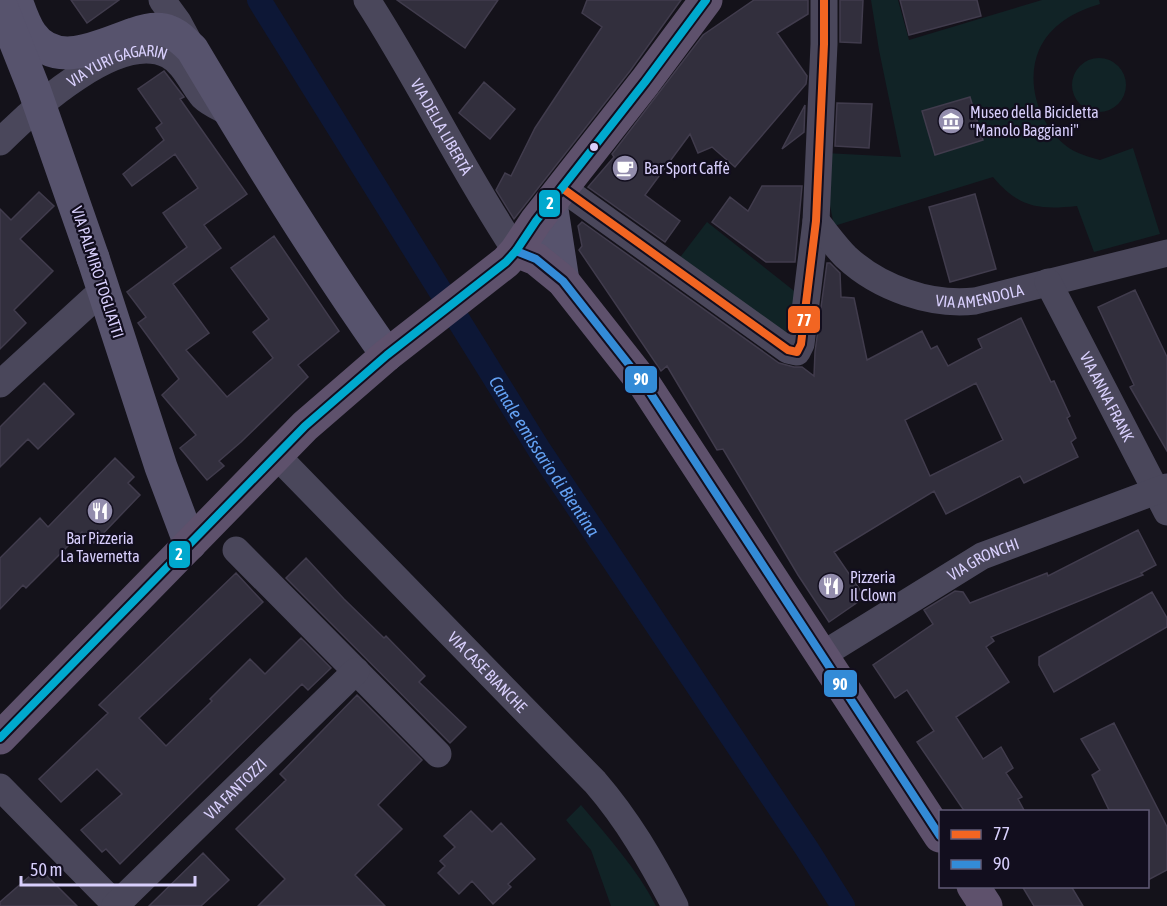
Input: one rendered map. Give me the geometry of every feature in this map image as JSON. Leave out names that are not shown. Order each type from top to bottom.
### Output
[{"type":"main road","points":[[0,738],[305,426],[400,345],[511,257],[706,0]]},
{"type":"main road","name":"VIA PALMIRO TOGLIATTI","points":[[13,8],[37,42],[65,53],[86,51],[142,31],[155,29],[168,31],[178,36],[192,49],[340,288],[400,345]]},
{"type":"main road","name":"VIA PALMIRO TOGLIATTI","points":[[13,8],[42,111],[190,544]]},
{"type":"main road","points":[[556,195],[564,281]]},
{"type":"main road","points":[[511,257],[536,259],[564,281],[645,385],[939,834]]},
{"type":"main road","points":[[974,888],[986,906]]},
{"type":"street","name":"VIA PALMIRO TOGLIATTI","points":[[162,0],[183,29],[192,49]]},
{"type":"street","points":[[556,195],[788,350],[797,352],[801,344],[816,221],[824,0]]},
{"type":"street","name":"VIA DELLA LIBERTÀ","points":[[370,1],[487,205],[511,257]]},
{"type":"street","name":"VIA YURI GAGARIN","points":[[0,142],[30,112],[64,86],[101,64],[138,50],[168,54],[179,64],[204,99],[231,114]]},
{"type":"street","name":"VIA AMENDOLA","points":[[816,221],[858,267],[903,290],[940,301],[975,301],[1167,253]]},
{"type":"street","name":"VIA ANNA FRANK","points":[[1048,282],[1163,496]]},
{"type":"street","points":[[0,384],[93,299]]},
{"type":"street","name":"VIA CASE BIANCHE","points":[[276,455],[595,782],[636,837],[675,906]]},
{"type":"street","name":"VIA GRONCHI","points":[[822,655],[982,556],[1163,496]]},
{"type":"street","points":[[236,550],[438,754]]},
{"type":"street","name":"VIA FANTOZZI","points":[[116,906],[356,671]]},
{"type":"street","points":[[0,787],[116,906]]},
{"type":"shaded area","points":[[871,0],[898,0],[909,40],[1042,0],[1099,0],[1100,4],[1064,20],[1044,41],[1035,64],[1035,92],[1038,106],[1052,132],[1074,151],[1100,160],[1133,148],[1160,234],[1094,252],[1077,206],[1052,208],[1030,205],[1012,195],[993,177],[834,226],[828,195],[825,153],[901,157]]},
{"type":"shaded area","points":[[1094,58],[1104,58],[1114,62],[1122,70],[1126,85],[1122,100],[1114,108],[1104,112],[1094,112],[1084,108],[1076,100],[1072,90],[1072,80],[1076,70],[1084,62]]},
{"type":"shaded area","points":[[707,222],[798,294],[795,329],[782,333],[678,260]]},
{"type":"shaded area","points":[[581,805],[631,866],[656,906],[611,906],[591,850],[566,820]]},
{"type":"building","points":[[71,0],[119,0],[87,23]]},
{"type":"building","points":[[397,0],[498,0],[465,48]]},
{"type":"building","points":[[587,0],[681,0],[630,71],[514,219],[496,190],[505,173],[511,176],[535,128],[602,27],[582,13]]},
{"type":"building","points":[[754,0],[808,0],[808,14],[777,33],[807,76],[806,84],[735,167],[712,147],[698,153],[690,134],[645,195],[680,221],[665,242],[588,187],[614,157],[612,154],[703,35]]},
{"type":"building","points":[[840,0],[863,0],[861,43],[840,42]]},
{"type":"building","points":[[900,0],[977,0],[981,16],[909,35]]},
{"type":"building","points":[[164,71],[184,97],[180,99],[247,194],[204,225],[221,248],[173,284],[209,333],[186,350],[227,397],[273,358],[253,332],[269,319],[231,268],[274,236],[339,331],[298,365],[308,377],[219,461],[224,466],[207,480],[180,448],[196,435],[162,395],[179,379],[138,323],[146,317],[127,292],[187,247],[163,213],[198,188],[175,154],[132,186],[123,174],[164,140],[156,128],[162,123],[138,89]]},
{"type":"building","points":[[484,82],[515,109],[490,139],[459,113]]},
{"type":"building","name":"Museo della Bicicletta \"Manolo Baggiani\"","points":[[970,97],[983,140],[935,155],[922,111]]},
{"type":"building","points":[[837,103],[872,104],[869,148],[835,146]]},
{"type":"building","points":[[805,105],[804,132],[782,149]]},
{"type":"building","points":[[762,186],[802,186],[795,262],[766,262],[712,222],[730,197],[748,211]]},
{"type":"building","points":[[39,192],[54,206],[20,239],[53,271],[14,310],[26,323],[0,349],[0,209],[11,220]]},
{"type":"building","points":[[975,194],[996,269],[950,282],[929,207]]},
{"type":"building","points":[[582,222],[779,363],[802,367],[814,376],[827,263],[830,263],[840,273],[841,297],[854,298],[867,360],[922,331],[931,349],[937,346],[948,366],[982,348],[978,339],[1021,318],[1070,416],[1067,418],[1076,438],[1071,442],[1078,457],[1024,483],[1020,476],[946,514],[934,491],[834,552],[865,597],[829,622],[798,575],[723,449],[717,450],[667,366],[661,371],[579,250],[582,246],[578,226]],"holes":[[[976,383],[1003,440],[930,476],[905,420]]]},
{"type":"building","points":[[1135,290],[1167,357],[1167,451],[1130,387],[1134,385],[1098,307]]},
{"type":"building","points":[[44,383],[74,414],[38,449],[28,439],[0,467],[0,427]]},
{"type":"building","points":[[115,458],[134,477],[128,483],[140,495],[94,543],[82,532],[26,588],[23,585],[0,609],[0,558],[40,518],[48,527]]},
{"type":"building","points":[[1138,530],[1156,565],[1141,573],[1143,575],[991,637],[994,641],[986,647],[1009,682],[956,717],[983,759],[1001,747],[1013,768],[1006,773],[1022,797],[1018,799],[1024,810],[964,810],[917,742],[934,731],[907,690],[895,698],[873,665],[933,624],[924,610],[955,591],[963,592],[970,603],[1047,573],[1048,576]]},
{"type":"building","points":[[306,558],[344,599],[384,638],[386,636],[425,676],[419,682],[466,727],[450,743],[286,578]]},
{"type":"building","points":[[236,573],[263,602],[139,718],[166,746],[212,701],[210,699],[250,659],[265,674],[301,638],[331,668],[308,690],[302,684],[120,864],[106,849],[102,852],[81,830],[122,794],[97,769],[61,802],[39,779],[108,713],[99,705]]},
{"type":"building","points":[[1152,592],[1167,618],[1167,627],[1054,692],[1039,665],[1039,657]]},
{"type":"building","points":[[357,695],[422,760],[378,805],[402,829],[355,875],[385,906],[258,906],[285,879],[236,829],[286,780],[280,774]]},
{"type":"building","points":[[1114,723],[1167,827],[1167,870],[1149,879],[1149,810],[1109,810],[1092,775],[1100,770],[1081,739]]},
{"type":"building","points":[[471,811],[492,832],[501,823],[535,859],[508,884],[511,887],[493,904],[472,881],[459,894],[438,873],[445,866],[440,861],[455,847],[444,836]]},
{"type":"building","points":[[203,853],[229,880],[201,906],[149,906]]},
{"type":"building","points":[[39,868],[77,906],[0,906],[0,902]]},
{"type":"building","points":[[1023,888],[1072,888],[1083,906],[1034,906]]},
{"type":"waterway","name":"Canale emissario di Bientina","points":[[259,0],[540,451],[843,906]]},
{"type":"transit line","name":"2","points":[[0,738],[305,426],[387,355],[506,262],[706,0]]},
{"type":"transit line","name":"77","points":[[562,188],[788,350],[797,352],[801,344],[816,221],[824,0]]},
{"type":"transit line","name":"90","points":[[516,251],[536,259],[563,281],[645,385],[939,834]]},
{"type":"place","name":"Museo della Bicicletta \"Manolo Baggiani\"","points":[[951,121]]},
{"type":"place","name":"Bar Sport Caffè","points":[[625,168]]},
{"type":"place","name":"Bar Pizzeria La Tavernetta","points":[[100,511]]},
{"type":"place","name":"Pizzeria Il Clown","points":[[831,586]]}]
